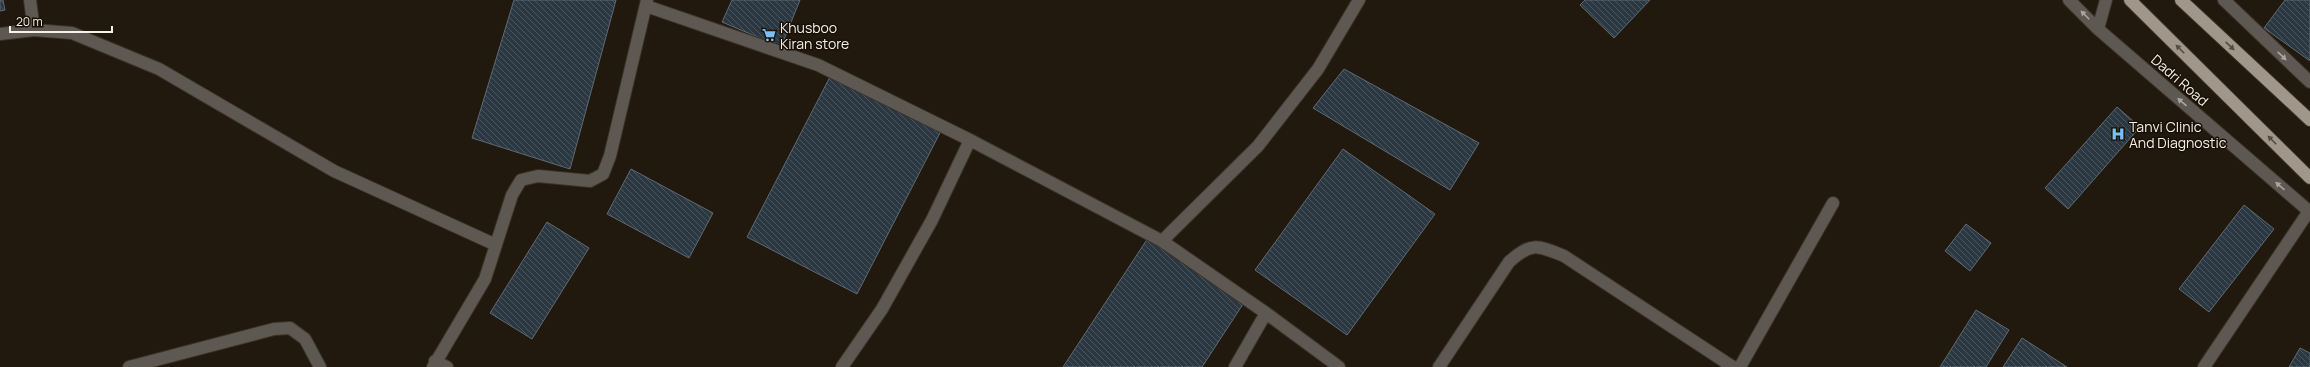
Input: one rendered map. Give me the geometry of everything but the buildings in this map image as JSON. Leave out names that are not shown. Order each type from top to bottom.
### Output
[{"type":"main road","points":[[2130,0],[2310,178]]},
{"type":"main road","points":[[2182,0],[2310,120]]},
{"type":"street","points":[[30,0],[34,30]]},
{"type":"street","points":[[1162,241],[1258,146],[1318,69],[1359,0]]},
{"type":"street","name":"Dadri Road","points":[[2069,0],[2098,29],[2310,212]]},
{"type":"street","points":[[2098,29],[2106,0]]},
{"type":"street","points":[[2224,0],[2310,82]]},
{"type":"street","points":[[447,367],[434,364],[485,279],[512,196],[521,180],[538,176],[590,181],[603,174],[610,156],[646,3],[818,65],[970,140],[1162,241],[1266,312],[1339,367]]},
{"type":"street","points":[[0,34],[34,30],[72,33],[159,69],[334,171],[496,244]]},
{"type":"street","points":[[842,367],[882,308],[932,220],[970,140]]},
{"type":"street","points":[[1740,367],[1833,203]]},
{"type":"street","points":[[2204,367],[2310,212]]},
{"type":"street","points":[[1439,367],[1509,262],[1523,249],[1541,246],[1564,256],[1733,367]]},
{"type":"street","points":[[1235,367],[1266,312]]},
{"type":"street","points":[[129,367],[274,329],[290,328],[305,339],[320,367]]},
{"type":"place","name":"Khusboo Kiran store","points":[[769,35]]},
{"type":"place","name":"Tanvi Clinic And Diagnostic","points":[[2118,134]]}]
